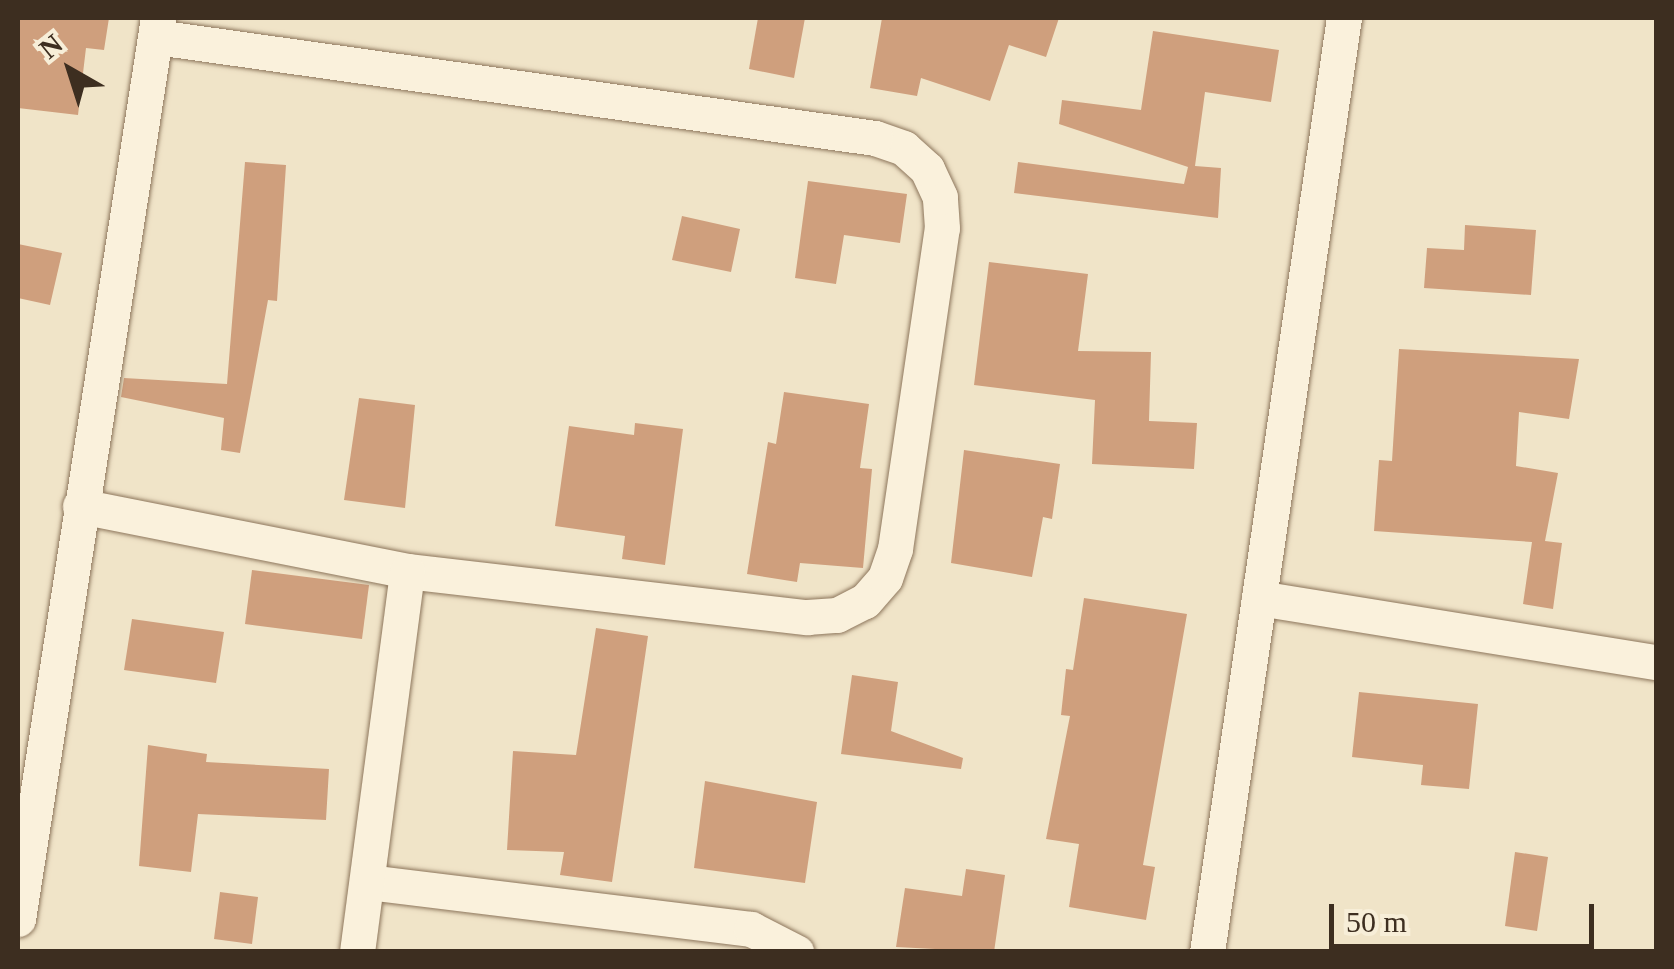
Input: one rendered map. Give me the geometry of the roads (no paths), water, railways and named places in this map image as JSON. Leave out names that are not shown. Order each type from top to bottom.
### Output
[{"type":"street","points":[[1208,952],[1344,18]]},
{"type":"street","points":[[18,919],[80,506],[157,27],[875,138],[904,148],[927,169],[940,197],[942,228],[895,549],[886,578],[865,601],[838,615],[807,618],[408,570],[80,506]]},
{"type":"street","points":[[357,952],[408,570]]},
{"type":"street","points":[[1260,598],[1656,662]]},
{"type":"street","points":[[368,882],[751,929],[796,952]]}]
